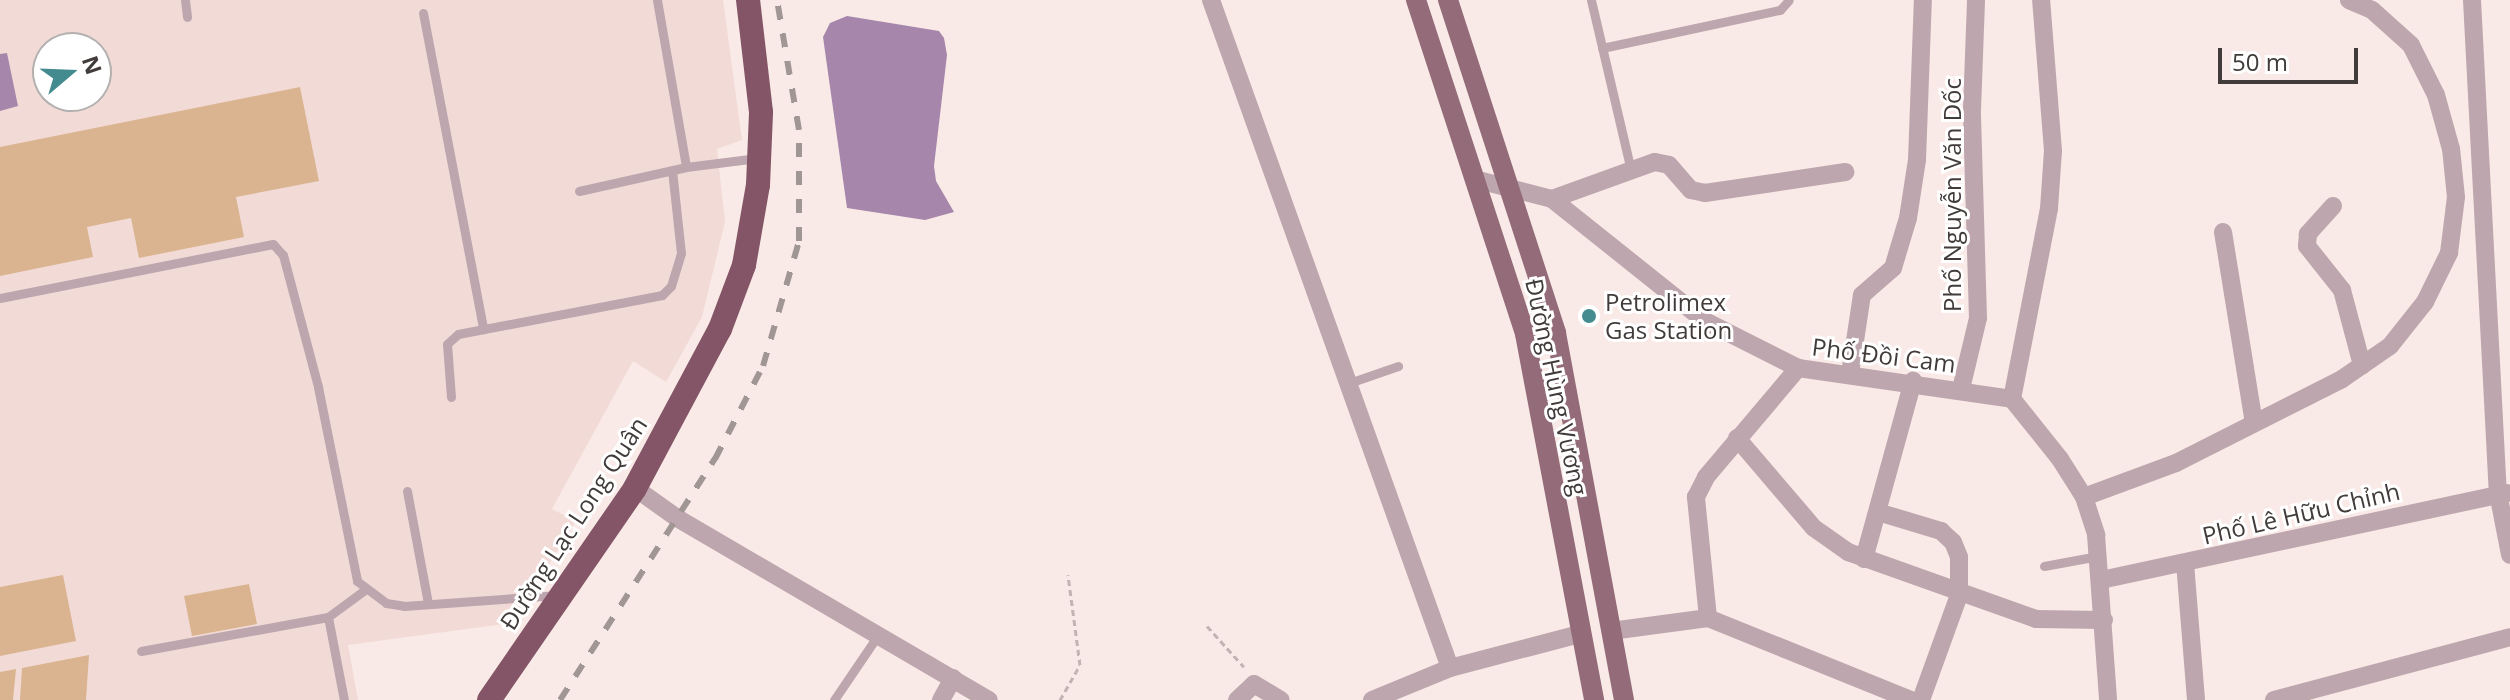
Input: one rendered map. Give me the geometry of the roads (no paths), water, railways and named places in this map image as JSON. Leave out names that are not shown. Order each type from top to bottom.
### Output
[{"type":"highway","name":"Đường Lạc Long Quân","points":[[489,700],[635,488],[720,329],[744,265],[761,158],[748,0]]},
{"type":"main road","name":"Đường Hùng Vương","points":[[1416,0],[1478,180],[1525,334],[1594,700]]},
{"type":"main road","name":"Đường Hùng Vương","points":[[1448,0],[1511,185],[1556,333],[1624,700]]},
{"type":"street","points":[[1211,0],[1450,668]]},
{"type":"street","points":[[1850,374],[1862,295],[1893,268],[1908,218],[1917,160],[1923,0]]},
{"type":"street","name":"Phố Nguyễn Văn Dốc","points":[[1961,389],[1978,318],[1972,110],[1976,0]]},
{"type":"street","points":[[2041,0],[2052,166],[2012,399],[2084,497],[2101,580],[2108,700]]},
{"type":"street","points":[[2084,497],[2176,463],[2362,365],[2390,346],[2425,302],[2449,253],[2456,197],[2451,149],[2436,95],[2411,45],[2372,10],[2349,0]]},
{"type":"street","points":[[2472,0],[2510,555]]},
{"type":"street","points":[[1552,199],[1655,162],[1669,165],[1691,190],[1705,193],[1845,172]]},
{"type":"street","name":"Phố Đồi Cam","points":[[1478,180],[1511,185],[1552,199],[1705,321],[1798,368],[1913,381],[2012,399]]},
{"type":"street","points":[[2333,206],[2308,234],[2307,246],[2342,290],[2362,365]]},
{"type":"street","points":[[2223,232],[2254,423]]},
{"type":"street","points":[[1708,618],[1696,497],[1737,438],[1798,368]]},
{"type":"street","points":[[1864,559],[1881,513],[1913,381]]},
{"type":"street","points":[[1737,438],[1814,528],[1864,559],[1959,595],[2057,623],[2104,620]]},
{"type":"street","points":[[635,488],[989,700]]},
{"type":"street","name":"Phố Lê Hữu Chỉnh","points":[[2101,580],[2504,493]]},
{"type":"street","points":[[1881,513],[1941,531],[1953,542],[1959,595],[1921,700]]},
{"type":"street","points":[[2185,563],[2196,700]]},
{"type":"street","points":[[1611,631],[1708,618],[1887,696],[1911,700]]},
{"type":"street","points":[[1372,700],[1450,668],[1580,634]]},
{"type":"street","points":[[2274,700],[2510,637]]},
{"type":"street","points":[[941,700],[953,678]]},
{"type":"street","points":[[1237,700],[1254,684],[1281,700]]},
{"type":"lane","points":[[185,0],[187,17]]},
{"type":"lane","points":[[657,0],[686,167]]},
{"type":"lane","points":[[1591,0],[1631,170]]},
{"type":"lane","points":[[1602,48],[1780,10],[1789,0]]},
{"type":"lane","points":[[423,13],[483,329]]},
{"type":"lane","points":[[579,191],[686,167],[761,158]]},
{"type":"lane","points":[[451,397],[447,344],[458,334],[662,295],[671,286],[681,253],[672,170]]},
{"type":"lane","points":[[0,298],[273,244],[283,255],[357,581],[386,603],[563,594]]},
{"type":"lane","points":[[1349,383],[1398,366]]},
{"type":"lane","points":[[407,491],[428,603]]},
{"type":"lane","points":[[2044,566],[2098,556]]},
{"type":"lane","points":[[141,651],[328,617],[366,589]]},
{"type":"lane","points":[[328,617],[344,700]]},
{"type":"lane","points":[[834,700],[878,635]]},
{"type":"railway","points":[[560,700],[715,459],[763,366],[799,241],[799,130],[777,0]]},
{"type":"place","name":"Petrolimex Gas Station","points":[[1589,316]]}]
